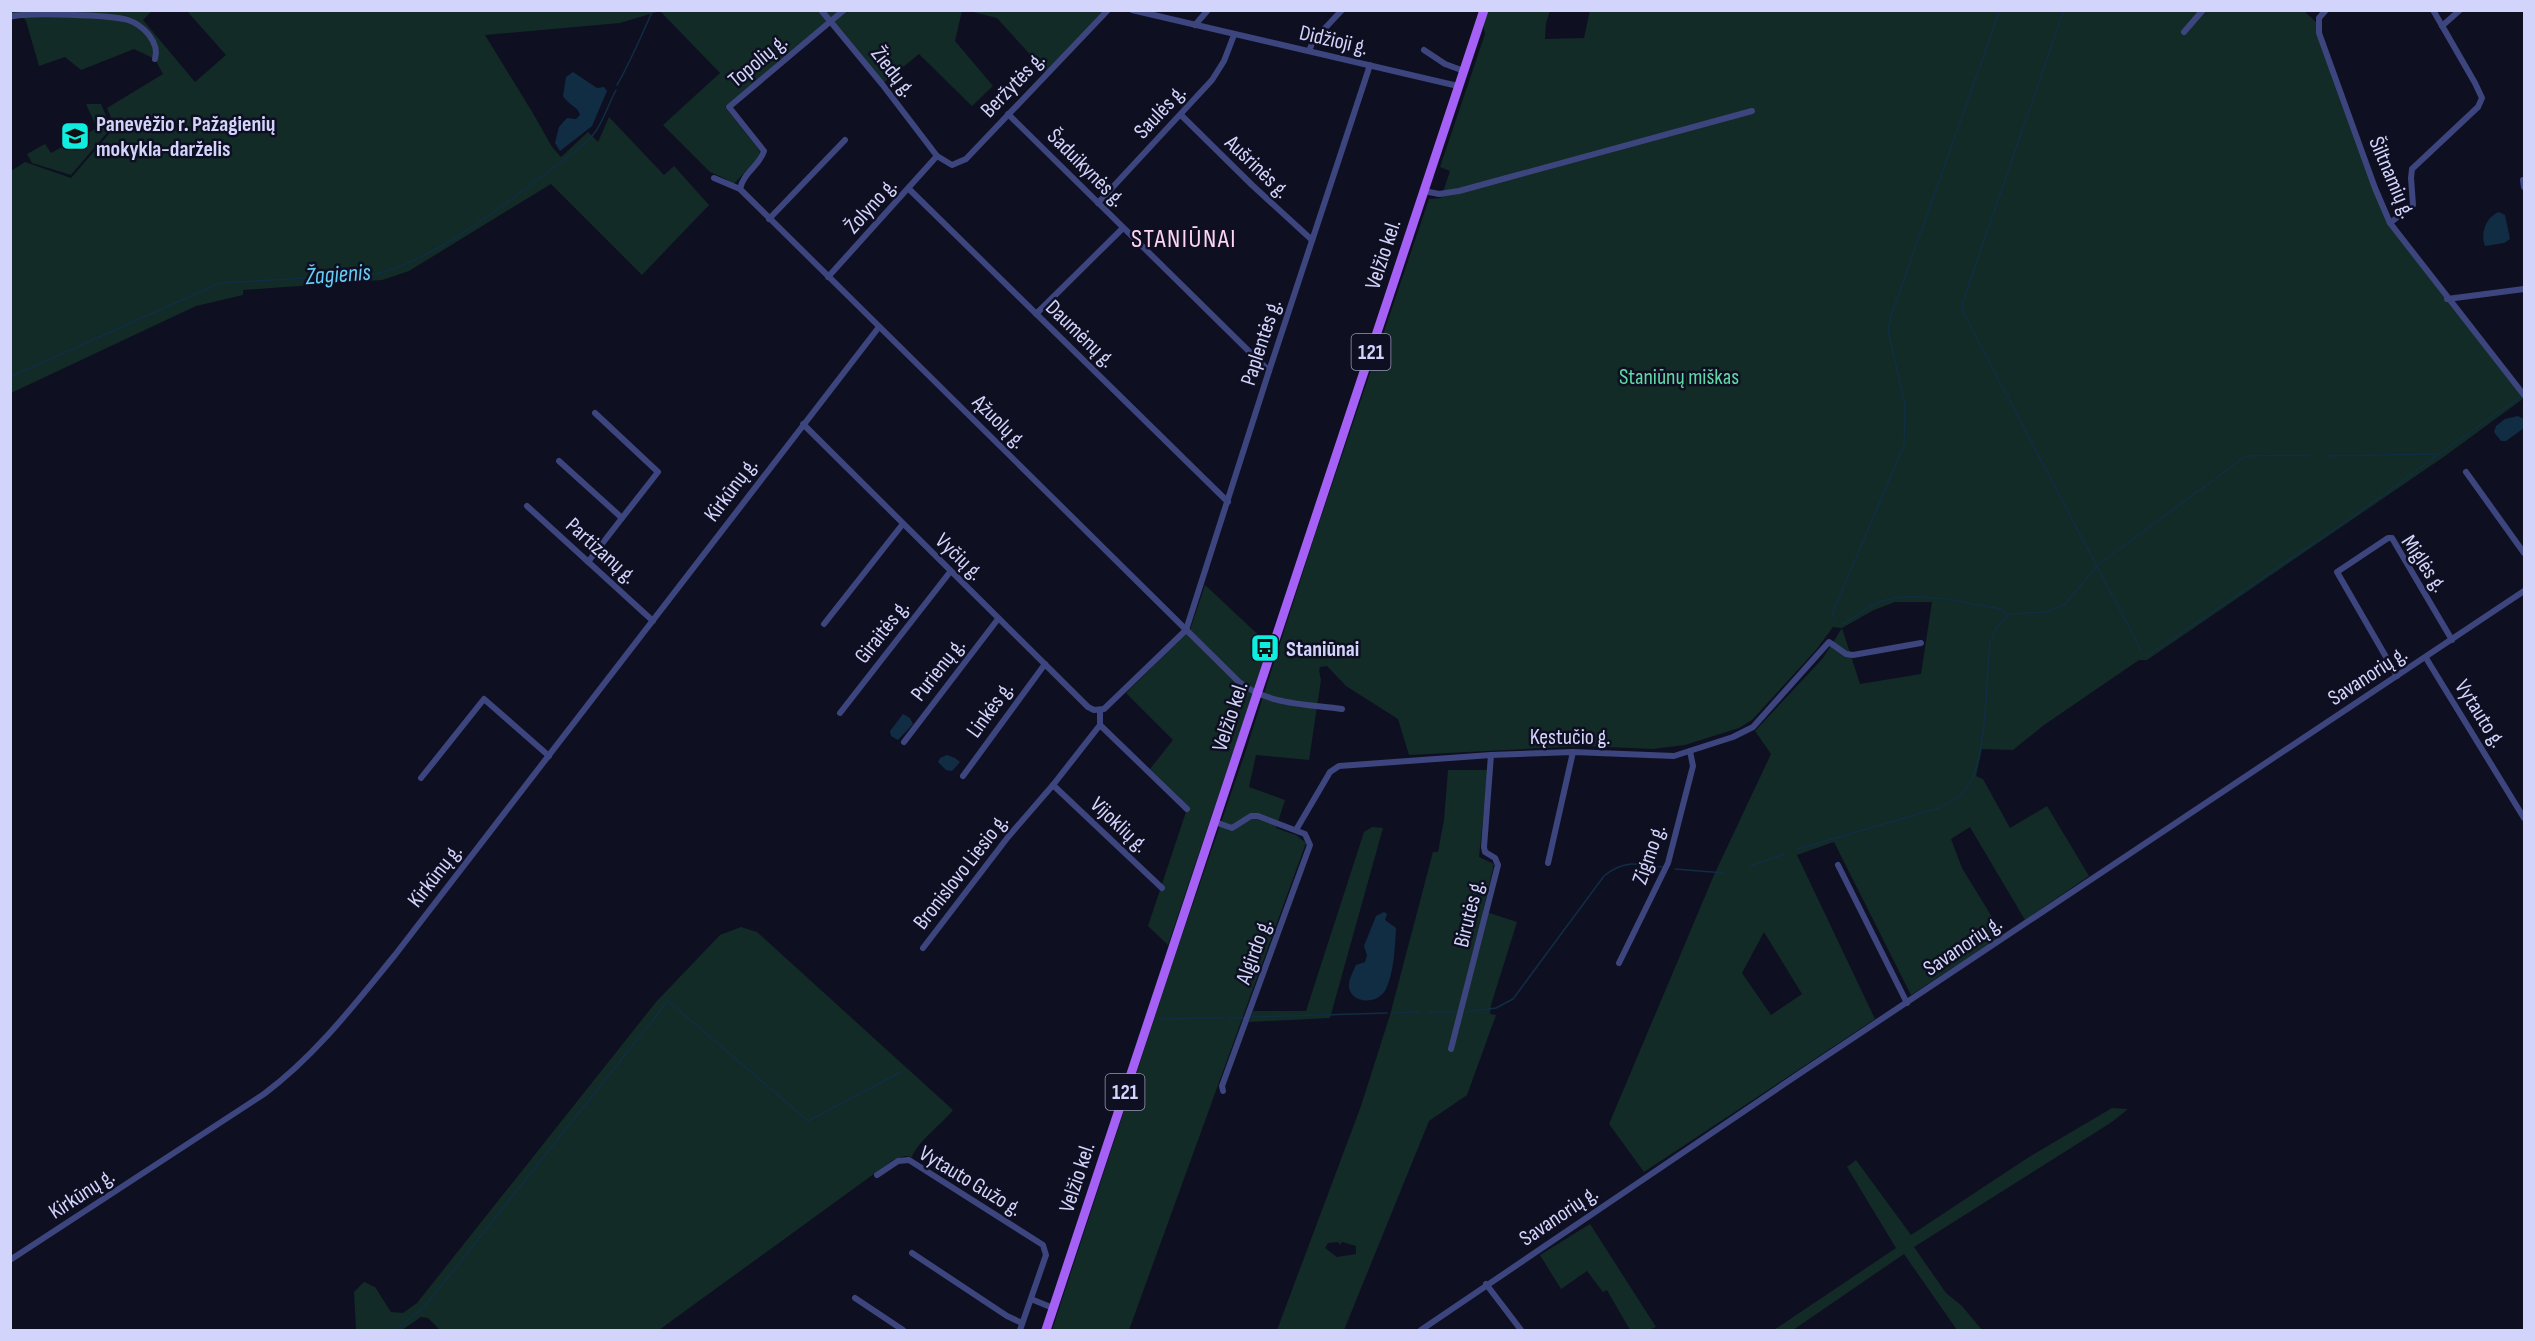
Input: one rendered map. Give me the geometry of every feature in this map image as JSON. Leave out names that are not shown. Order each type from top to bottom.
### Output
[{"type":"main road","name":"Velžio kel.","points":[[1046,1330],[1484,11]]},
{"type":"street","name":"Žiedų g.","points":[[821,10],[937,156]]},
{"type":"street","points":[[831,21],[843,10]]},
{"type":"street","name":"Beržytės g.","points":[[937,156],[949,165],[962,162],[1108,10]]},
{"type":"street","name":"Didžioji g.","points":[[1132,10],[1458,86]]},
{"type":"street","points":[[1195,25],[1208,10]]},
{"type":"street","points":[[1309,51],[1313,41],[1342,10]]},
{"type":"street","points":[[2184,32],[2203,10]]},
{"type":"street","name":"Šiltnamių g.","points":[[2326,10],[2319,18],[2319,33],[2390,223],[2524,395]]},
{"type":"street","points":[[2390,223],[2413,205],[2410,178],[2412,169],[2481,103],[2481,94],[2433,10]]},
{"type":"street","points":[[2442,26],[2460,10]]},
{"type":"street","points":[[10,17],[86,16],[129,21],[145,31],[155,44],[155,59]]},
{"type":"street","name":"Topolių g.","points":[[740,189],[741,181],[762,156],[764,150],[729,107],[831,21]]},
{"type":"street","name":"Saulės g.","points":[[1098,203],[1219,71],[1231,48],[1234,35]]},
{"type":"street","points":[[1424,50],[1445,64],[1464,71]]},
{"type":"street","name":"Paplentės g.","points":[[1186,630],[1370,65]]},
{"type":"street","points":[[1424,191],[1439,194],[1459,191],[1752,111]]},
{"type":"street","name":"Šaduikynės g.","points":[[1008,114],[1269,372]]},
{"type":"street","name":"Aušrinės g.","points":[[1180,115],[1312,240]]},
{"type":"street","points":[[769,219],[845,140]]},
{"type":"street","name":"Žolyno g.","points":[[828,277],[937,156]]},
{"type":"street","name":"Ąžuolų g.","points":[[714,178],[740,189],[1238,681],[1274,700],[1342,709]]},
{"type":"street","name":"Daumėnų g.","points":[[909,189],[1228,502]]},
{"type":"street","points":[[1036,314],[1123,228]]},
{"type":"street","points":[[2447,299],[2524,289]]},
{"type":"street","points":[[803,424],[879,327]]},
{"type":"street","points":[[588,562],[658,472],[595,413]]},
{"type":"street","name":"Vyčių g.","points":[[803,424],[902,525],[1088,707],[1100,711]]},
{"type":"street","name":"Kirkūnų g.","points":[[10,1260],[264,1094],[290,1075],[334,1029],[395,955],[803,424]]},
{"type":"street","points":[[559,461],[622,519]]},
{"type":"street","points":[[2466,472],[2524,553]]},
{"type":"street","name":"Partizanų g.","points":[[526,506],[652,621]]},
{"type":"street","points":[[824,624],[902,525]]},
{"type":"street","name":"Miglės g.","points":[[2397,676],[2337,572],[2388,538],[2392,538],[2452,640]]},
{"type":"street","name":"Giraitės g.","points":[[840,713],[950,572]]},
{"type":"street","name":"Savanorių g.","points":[[1421,1330],[1486,1284],[2524,591]]},
{"type":"street","name":"Purienų g.","points":[[904,742],[998,619]]},
{"type":"street","points":[[1053,785],[1100,725],[1100,711],[1110,705],[1186,630]]},
{"type":"street","name":"Kęstučio g.","points":[[1296,830],[1327,777],[1339,766],[1491,755],[1573,752],[1674,756],[1733,737],[1753,727],[1829,642],[1846,654],[1853,655],[1921,643]]},
{"type":"street","name":"Vytauto g.","points":[[2426,658],[2524,818]]},
{"type":"street","name":"Linkės g.","points":[[963,776],[1045,664]]},
{"type":"street","points":[[421,777],[484,699],[549,756]]},
{"type":"street","points":[[1100,725],[1187,809]]},
{"type":"street","name":"Zigmo g.","points":[[1619,963],[1668,863],[1693,766],[1690,751]]},
{"type":"street","points":[[1548,863],[1573,761],[1573,752]]},
{"type":"street","name":"Birutės g.","points":[[1451,1049],[1498,865],[1495,858],[1485,852],[1484,847],[1491,755]]},
{"type":"street","name":"Bronislovo Liesio g.","points":[[923,948],[1053,785]]},
{"type":"street","name":"Vijoklių g.","points":[[1053,785],[1162,888]]},
{"type":"street","points":[[1215,822],[1232,828],[1255,815],[1296,830]]},
{"type":"street","name":"Algirdo g.","points":[[1223,1091],[1222,1086],[1309,850],[1308,837],[1296,830]]},
{"type":"street","points":[[1838,865],[1907,1003]]},
{"type":"street","name":"Vytauto Gužo g.","points":[[877,1175],[898,1161],[909,1160],[1046,1248],[1046,1255],[1031,1299]]},
{"type":"street","points":[[912,1253],[1007,1316],[1022,1323]]},
{"type":"street","points":[[1486,1284],[1521,1330]]},
{"type":"street","points":[[855,1298],[903,1330]]},
{"type":"street","points":[[1020,1330],[1031,1299],[1053,1308]]},
{"type":"green space","points":[[11,10],[152,11],[143,20],[195,82],[226,55],[187,11],[660,11],[620,23],[485,35],[552,147],[561,157],[588,132],[598,142],[609,117],[664,175],[674,166],[709,205],[642,275],[551,184],[409,271],[382,280],[243,290],[243,295],[196,306],[11,393],[11,171],[25,162],[71,178],[115,127],[107,108],[163,74],[155,59],[134,49],[81,70],[65,57],[39,66],[26,21],[21,15],[11,17]]},
{"type":"green space","name":"Staniūnų miškas","points":[[1590,10],[2304,11],[2318,24],[2383,209],[2524,398],[2445,456],[2147,660],[2139,660],[2044,725],[2013,750],[1982,749],[1976,776],[1983,779],[2010,828],[2047,806],[2089,876],[2025,920],[1970,827],[1951,839],[1962,868],[2003,935],[1911,995],[1834,842],[1797,855],[1875,1019],[1644,1172],[1609,1124],[1714,875],[1771,754],[1755,731],[1823,658],[1842,628],[1833,627],[1816,650],[1752,720],[1739,728],[1685,745],[1653,749],[1584,746],[1409,755],[1398,719],[1346,686],[1327,666],[1320,667],[1321,680],[1309,760],[1256,755],[1249,787],[1285,800],[1276,828],[1296,835],[1306,843],[1129,1330],[1052,1330],[1177,950],[1245,753],[1314,538],[1429,199],[1441,198],[1450,171],[1440,167],[1485,34],[1482,17],[1484,11],[1550,11],[1546,23],[1545,39],[1584,38]],"holes":[[[1895,602],[1932,602],[1921,674],[1860,684],[1842,628],[1874,610]],[[1764,932],[1802,994],[1771,1015],[1742,973]]]},
{"type":"green space","points":[[660,11],[841,11],[725,107],[760,151],[758,158],[733,185],[710,172],[663,125],[720,73]]},
{"type":"green space","points":[[846,11],[962,11],[955,41],[993,86],[972,106],[919,54],[882,84],[831,21]]},
{"type":"green space","points":[[969,11],[1105,11],[1046,72],[997,18]]},
{"type":"green space","points":[[86,104],[101,104],[111,128],[71,175],[32,163],[27,154],[45,144],[51,153],[97,128]]},
{"type":"green space","points":[[1205,585],[1269,645],[1168,945],[1148,926],[1188,806],[1150,769],[1173,740],[1126,693],[1190,630]]},
{"type":"green space","points":[[1448,770],[1488,770],[1479,857],[1494,864],[1483,911],[1517,922],[1491,1005],[1490,1014],[1496,1015],[1467,1095],[1429,1121],[1344,1330],[1277,1330],[1361,1106],[1390,1015],[1433,852],[1438,852],[1444,820]],"holes":[[[1338,1242],[1340,1245],[1342,1242],[1356,1246],[1356,1254],[1337,1257],[1325,1248],[1328,1243]]]},
{"type":"green space","points":[[1372,827],[1383,828],[1330,1018],[1249,1022],[1253,1011],[1306,1011],[1364,832]]},
{"type":"green space","points":[[741,927],[757,932],[953,1110],[924,1139],[912,1157],[905,1156],[893,1160],[659,1330],[440,1330],[428,1318],[421,1317],[402,1330],[356,1330],[354,1292],[364,1282],[375,1287],[391,1312],[403,1313],[417,1303],[656,1002],[720,935]]},
{"type":"green space","points":[[2112,1108],[2128,1109],[2112,1122],[1914,1247],[1946,1293],[1962,1306],[1982,1330],[1957,1330],[1904,1254],[1793,1330],[1774,1330],[1896,1248],[1847,1167],[1856,1160],[1911,1235],[2029,1157]]},
{"type":"green space","points":[[1590,1224],[1656,1327],[1649,1330],[1630,1330],[1607,1290],[1603,1292],[1587,1271],[1561,1289],[1540,1255]]},
{"type":"water","points":[[573,72],[597,88],[604,87],[607,91],[592,126],[560,151],[555,143],[559,127],[567,118],[576,119],[580,115],[563,96],[566,77]]},
{"type":"water","points":[[2499,212],[2505,215],[2510,239],[2504,243],[2485,246],[2483,236],[2485,226],[2494,214]]},
{"type":"water","points":[[2518,416],[2524,419],[2524,428],[2506,441],[2501,441],[2494,432],[2496,426],[2505,419]]},
{"type":"water","points":[[903,714],[910,718],[913,724],[898,740],[891,736],[890,731]]},
{"type":"water","points":[[947,755],[960,762],[952,771],[946,770],[938,762],[940,758]]},
{"type":"water","points":[[1384,912],[1387,914],[1385,920],[1396,928],[1391,975],[1382,995],[1363,1000],[1353,995],[1349,983],[1356,965],[1365,962],[1367,955],[1364,946],[1376,916]]},
{"type":"waterway","name":"Žagienis","points":[[617,85],[653,10]]},
{"type":"waterway","points":[[1833,618],[1833,612],[1904,445],[1905,404],[1888,331],[1891,316],[2000,10]]},
{"type":"waterway","points":[[2064,10],[1962,304],[1963,312],[2142,652]]},
{"type":"waterway","name":"Žagienis","points":[[10,377],[220,283],[375,274],[420,257],[492,214],[582,146],[599,126],[616,90]]},
{"type":"waterway","points":[[2325,456],[2439,454],[2520,397]]},
{"type":"waterway","points":[[2147,656],[2351,518],[2439,454]]},
{"type":"waterway","points":[[1798,849],[1939,808],[1965,790],[1971,781],[1980,751],[1990,642],[1996,628],[2009,614],[2045,612],[2064,605],[2099,564],[2246,456],[2313,455]]},
{"type":"waterway","points":[[1843,624],[1879,602],[1893,598],[1924,597],[1956,601],[2001,609],[2007,613]]},
{"type":"waterway","points":[[1750,866],[1785,854]]},
{"type":"waterway","points":[[1466,1012],[1496,1008],[1513,999],[1604,876],[1618,867],[1631,864],[1662,867]]},
{"type":"waterway","points":[[1675,869],[1724,873]]},
{"type":"waterway","points":[[396,1330],[425,1306],[668,1001],[808,1121],[901,1072]]},
{"type":"waterway","points":[[1394,1013],[1419,1012]]},
{"type":"waterway","points":[[1428,1012],[1454,1012]]},
{"type":"waterway","points":[[1252,1017],[1387,1013]]},
{"type":"waterway","points":[[1161,1019],[1222,1018]]},
{"type":"waterway","points":[[1229,1018],[1245,1018]]},
{"type":"place","name":"Panevėžio r. Pažagienių mokykla-darželis","points":[[75,136]]},
{"type":"place","name":"Staniūnai","points":[[1265,648]]},
{"type":"district","name":"STANIŪNAI","points":[[1184,238]]}]
